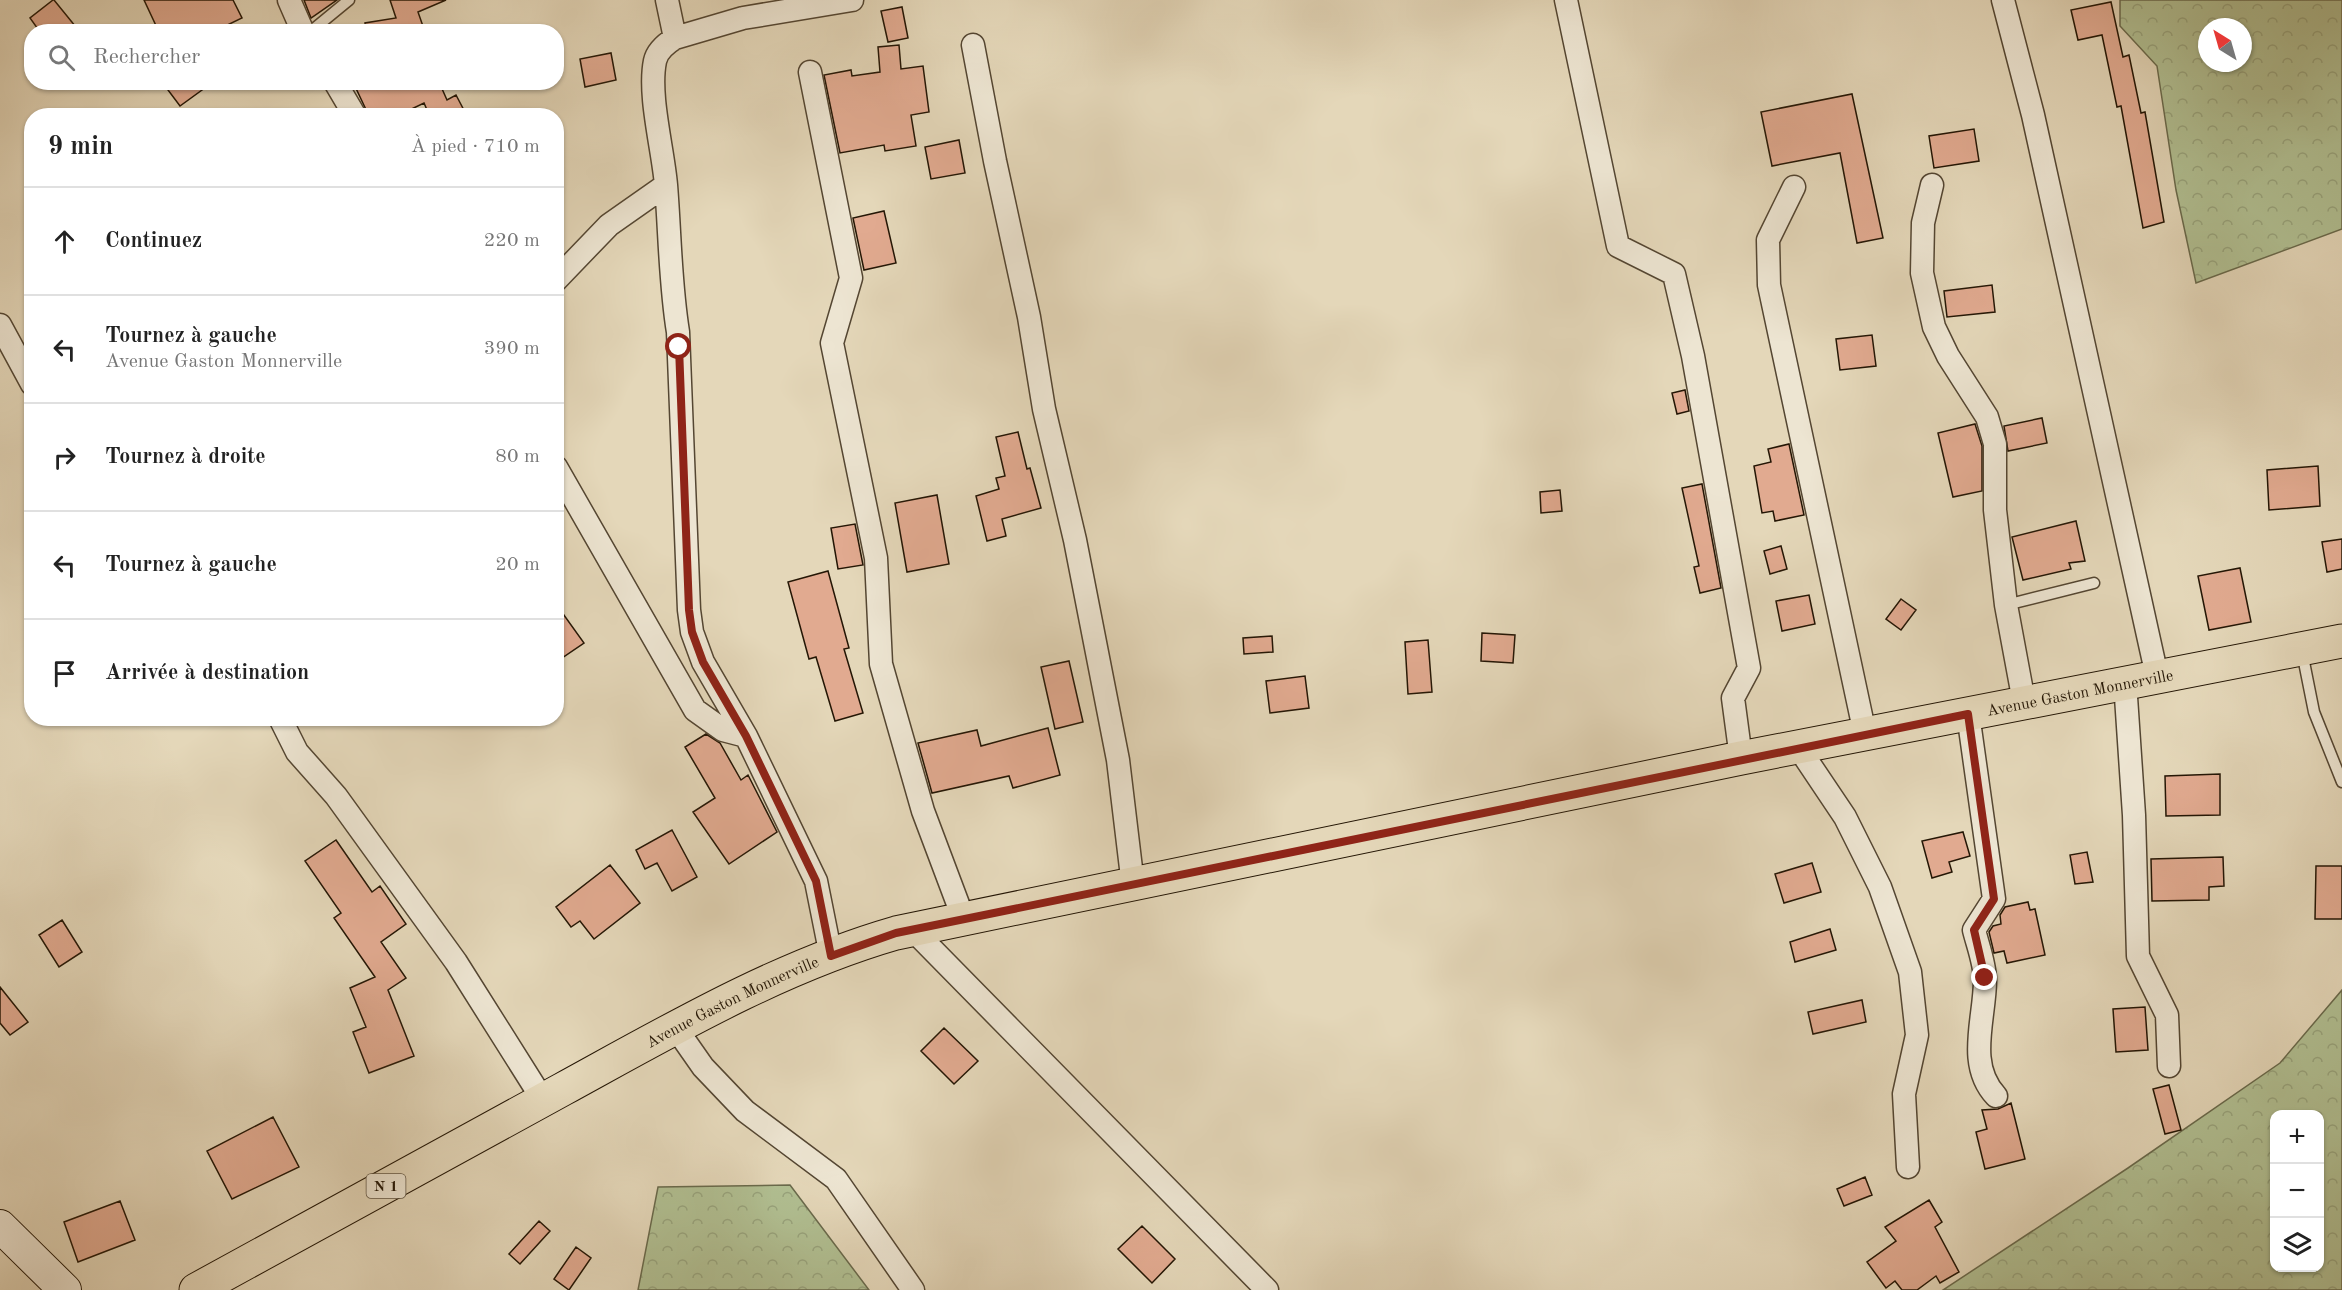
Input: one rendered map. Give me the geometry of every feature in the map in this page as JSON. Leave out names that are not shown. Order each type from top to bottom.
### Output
[{"type":"main road","name":"Avenue Gaston Monnerville","points":[[196,1290],[675,1027],[862,943],[1741,758],[2342,641]]},
{"type":"street","points":[[289,0],[300,24]]},
{"type":"street","points":[[667,0],[675,38]]},
{"type":"street","points":[[831,956],[816,881],[746,736],[703,662],[692,632],[689,610],[679,347],[672,292],[666,184],[653,79],[655,58],[666,43],[675,38],[743,18],[852,0]]},
{"type":"street","points":[[1566,0],[1618,246],[1674,274],[1693,356],[1749,668],[1733,698],[1741,758]]},
{"type":"street","points":[[2003,0],[2033,116],[2157,676]]},
{"type":"street","points":[[973,45],[995,162],[1029,317],[1044,409],[1075,540],[1118,760],[1133,885]]},
{"type":"street","points":[[810,72],[851,278],[832,343],[876,558],[881,664],[923,811],[964,920]]},
{"type":"street","points":[[340,90],[350,108]]},
{"type":"street","points":[[564,272],[609,225],[666,184]]},
{"type":"street","points":[[1932,185],[1923,223],[1922,273],[1934,327],[1948,356],[1987,417],[1995,444],[1995,510],[2006,605],[2024,702]]},
{"type":"street","points":[[1794,187],[1768,240],[1769,285],[1865,734]]},
{"type":"street","points":[[0,325],[24,369]]},
{"type":"street","points":[[564,481],[695,710],[723,730],[746,736]]},
{"type":"street","points":[[2125,682],[2134,815],[2138,956],[2168,1015],[2169,1066]]},
{"type":"street","points":[[1968,714],[1994,899],[1974,930],[1985,978],[1978,1056],[1982,1075],[1996,1096]]},
{"type":"street","points":[[284,726],[297,752],[336,796],[456,962],[543,1100]]},
{"type":"street","points":[[1798,747],[1845,817],[1880,887],[1910,972],[1917,1035],[1904,1094],[1908,1167]]},
{"type":"street","points":[[914,931],[1266,1290]]},
{"type":"street","points":[[675,1027],[703,1067],[745,1111],[836,1179],[913,1290]]},
{"type":"street","points":[[0,1226],[65,1290]]},
{"type":"lane","points":[[320,24],[349,0]]},
{"type":"lane","points":[[2006,605],[2094,583]]},
{"type":"lane","points":[[2302,649],[2314,712],[2342,782]]},
{"type":"green space","points":[[2120,0],[2342,0],[2342,229],[2196,283],[2176,190],[2157,66],[2120,26]]},
{"type":"green space","points":[[2342,990],[2342,1290],[1943,1290],[2128,1168],[2280,1063]]},
{"type":"green space","points":[[790,1185],[869,1290],[638,1290],[658,1187]]},
{"type":"building","points":[[54,0],[74,24],[34,24],[30,18]]},
{"type":"building","points":[[144,0],[233,0],[242,18],[230,24],[155,24]]},
{"type":"building","points":[[304,0],[337,0],[311,18]]},
{"type":"building","points":[[390,0],[446,0],[418,12],[422,24],[365,24],[396,18]]},
{"type":"building","points":[[2111,2],[2123,57],[2129,55],[2141,113],[2145,112],[2164,222],[2143,228],[2121,106],[2117,107],[2102,35],[2078,40],[2071,10]]},
{"type":"building","points":[[902,7],[908,38],[888,42],[881,11]]},
{"type":"building","points":[[899,45],[901,69],[923,66],[929,112],[911,115],[916,146],[885,151],[884,145],[840,153],[824,75],[851,70],[852,76],[880,72],[878,47]]},
{"type":"building","points":[[611,53],[616,80],[585,87],[580,59]]},
{"type":"building","points":[[168,90],[202,90],[180,106]]},
{"type":"building","points":[[357,90],[443,90],[447,100],[456,95],[463,108],[426,108],[424,103],[414,108],[365,108]]},
{"type":"building","points":[[1852,94],[1883,238],[1857,243],[1840,153],[1772,166],[1761,112]]},
{"type":"building","points":[[1974,129],[1979,161],[1934,168],[1929,136]]},
{"type":"building","points":[[959,140],[965,173],[931,179],[925,147]]},
{"type":"building","points":[[884,211],[896,263],[864,270],[853,218]]},
{"type":"building","points":[[1992,285],[1995,312],[1947,317],[1944,291]]},
{"type":"building","points":[[1872,335],[1876,366],[1840,370],[1836,339]]},
{"type":"building","points":[[1685,390],[1689,411],[1677,414],[1672,393]]},
{"type":"building","points":[[2042,418],[2047,443],[2008,451],[2004,426]]},
{"type":"building","points":[[1975,424],[1982,446],[1982,491],[1953,497],[1938,433]]},
{"type":"building","points":[[1018,432],[1027,469],[1030,468],[1041,508],[1002,519],[1006,536],[987,541],[976,496],[999,489],[996,478],[1005,476],[996,437]]},
{"type":"building","points":[[1789,444],[1804,515],[1775,521],[1773,511],[1762,513],[1754,466],[1771,462],[1768,449]]},
{"type":"building","points":[[2318,466],[2320,506],[2269,510],[2267,470]]},
{"type":"building","points":[[1702,484],[1721,588],[1700,593],[1694,567],[1699,566],[1682,488]]},
{"type":"building","points":[[1560,490],[1562,511],[1541,513],[1540,492]]},
{"type":"building","points":[[937,495],[949,564],[907,572],[895,503]]},
{"type":"building","points":[[2076,521],[2085,561],[2069,563],[2071,569],[2023,580],[2012,537]]},
{"type":"building","points":[[855,524],[863,565],[838,569],[831,528]]},
{"type":"building","points":[[2342,539],[2342,569],[2327,572],[2322,542]]},
{"type":"building","points":[[1781,546],[1787,569],[1770,574],[1764,551]]},
{"type":"building","points":[[2240,568],[2251,622],[2209,630],[2198,576]]},
{"type":"building","points":[[828,571],[849,648],[844,649],[863,713],[835,721],[816,657],[809,659],[788,582]]},
{"type":"building","points":[[1809,595],[1815,624],[1782,631],[1776,601]]},
{"type":"building","points":[[1901,599],[1916,610],[1901,630],[1886,619]]},
{"type":"building","points":[[564,615],[584,643],[564,657]]},
{"type":"building","points":[[1482,633],[1515,635],[1513,663],[1481,661]]},
{"type":"building","points":[[1272,636],[1273,652],[1244,654],[1243,638]]},
{"type":"building","points":[[1428,640],[1432,692],[1408,694],[1405,642]]},
{"type":"building","points":[[1069,661],[1083,722],[1055,729],[1041,667]]},
{"type":"building","points":[[1305,676],[1309,708],[1270,713],[1266,681]]},
{"type":"building","points":[[1048,728],[1060,775],[1013,788],[1009,776],[932,793],[918,743],[977,730],[981,746]]},
{"type":"building","points":[[706,734],[720,743],[741,780],[748,775],[777,832],[729,864],[693,812],[715,798],[685,747]]},
{"type":"building","points":[[2220,774],[2220,815],[2166,816],[2165,776]]},
{"type":"building","points":[[672,830],[697,877],[672,891],[657,863],[645,869],[636,850]]},
{"type":"building","points":[[1963,832],[1970,856],[1949,862],[1952,872],[1932,878],[1922,841]]},
{"type":"building","points":[[336,840],[372,892],[380,886],[406,924],[381,942],[406,978],[388,990],[414,1056],[369,1073],[353,1032],[366,1027],[350,988],[375,977],[334,918],[341,913],[305,861]]},
{"type":"building","points":[[2087,852],[2093,882],[2075,884],[2070,855]]},
{"type":"building","points":[[2223,857],[2224,886],[2209,887],[2209,900],[2152,901],[2151,859]]},
{"type":"building","points":[[1812,863],[1821,892],[1784,903],[1775,874]]},
{"type":"building","points":[[610,865],[640,903],[594,939],[580,921],[571,927],[556,907]]},
{"type":"building","points":[[2316,866],[2342,866],[2342,919],[2315,919]]},
{"type":"building","points":[[2028,902],[2030,910],[2035,909],[2045,955],[2007,963],[2004,951],[1994,953],[1989,932],[1993,926],[2001,924],[2000,915],[2005,907]]},
{"type":"building","points":[[62,920],[82,952],[59,967],[39,935]]},
{"type":"building","points":[[1830,929],[1836,950],[1795,962],[1790,942]]},
{"type":"building","points":[[0,987],[28,1022],[10,1035],[0,1023]]},
{"type":"building","points":[[1862,1000],[1866,1022],[1813,1034],[1808,1012]]},
{"type":"building","points":[[2145,1007],[2148,1050],[2116,1052],[2113,1009]]},
{"type":"building","points":[[944,1028],[978,1061],[954,1084],[921,1051]]},
{"type":"building","points":[[2169,1085],[2181,1130],[2165,1134],[2153,1089]]},
{"type":"building","points":[[2011,1103],[2025,1159],[1985,1169],[1976,1132],[1987,1129],[1982,1110],[1998,1109]]},
{"type":"building","points":[[273,1117],[299,1167],[232,1199],[207,1151]]},
{"type":"building","points":[[1865,1177],[1872,1195],[1844,1206],[1837,1189]]},
{"type":"building","points":[[1929,1200],[1942,1222],[1935,1227],[1959,1272],[1940,1283],[1936,1276],[1917,1290],[1902,1290],[1895,1281],[1886,1288],[1867,1262],[1896,1241],[1885,1227]]},
{"type":"building","points":[[120,1201],[135,1240],[78,1262],[64,1222]]},
{"type":"building","points":[[539,1221],[550,1231],[520,1264],[509,1254]]},
{"type":"building","points":[[1142,1226],[1175,1259],[1152,1283],[1118,1249]]},
{"type":"building","points":[[576,1247],[591,1258],[569,1290],[554,1279]]},
{"type":"route","points":[[679,347],[689,610],[692,632],[703,662],[730,713],[746,736],[816,881],[831,956],[862,943],[896,933],[1677,771],[1968,714],[1994,899],[1974,930],[1985,978]]}]
